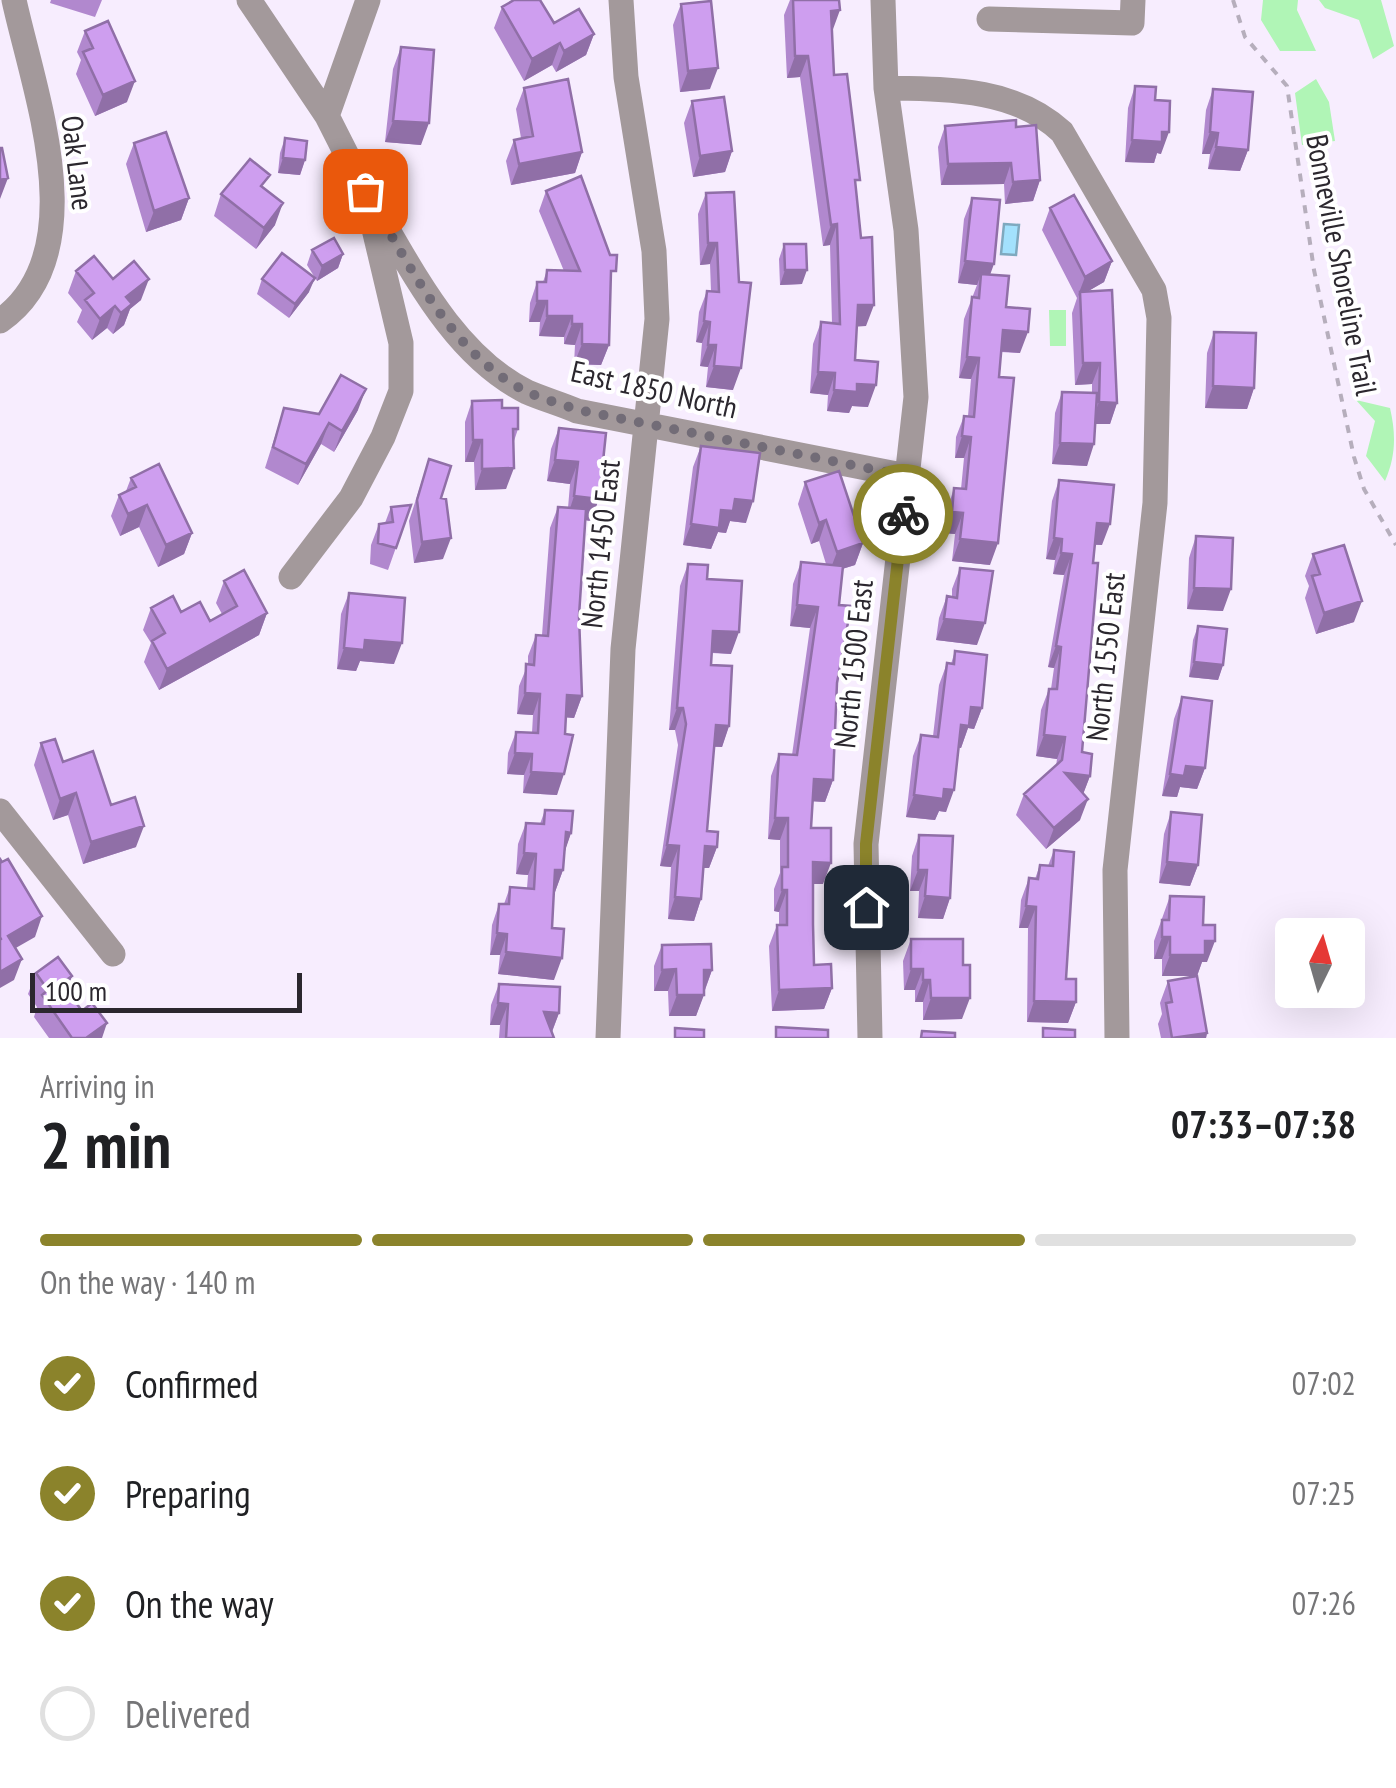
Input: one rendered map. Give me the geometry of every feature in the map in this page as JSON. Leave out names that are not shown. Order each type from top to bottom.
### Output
[{"type":"street","name":"Oak Lane","points":[[0,321],[34,282],[52,238],[54,196],[14,0]]},
{"type":"street","points":[[249,0],[327,116],[365,191],[401,342],[401,392],[351,498],[291,577]]},
{"type":"street","points":[[327,116],[368,0]]},
{"type":"street","name":"North 1450 East","points":[[608,1038],[623,649],[656,318],[654,251],[626,77],[620,0]]},
{"type":"street","name":"North 1500 East","points":[[870,1038],[866,844],[915,378],[906,230],[886,88],[882,0]]},
{"type":"street","points":[[989,19],[1132,23],[1132,0]]},
{"type":"street","name":"North 1550 East","points":[[886,88],[1013,99],[1041,112],[1062,132],[1151,284],[1159,318],[1155,504],[1115,870],[1117,1038]]},
{"type":"street","name":"East 1850 North","points":[[365,191],[441,314],[476,355],[525,391],[578,410],[907,476]]},
{"type":"street","points":[[0,811],[113,954]]},
{"type":"path","name":"Bonneville Shoreline Trail","points":[[1233,0],[1246,37],[1287,86],[1314,270],[1354,457],[1364,489],[1396,545]]},
{"type":"green space","points":[[1263,0],[1298,0],[1297,10],[1316,51],[1280,51],[1261,20]]},
{"type":"green space","points":[[1319,0],[1381,0],[1394,46],[1373,59],[1359,20],[1325,8]]},
{"type":"green space","points":[[1316,79],[1329,102],[1335,141],[1302,145],[1295,93]]},
{"type":"green space","points":[[1049,310],[1066,310],[1066,346],[1050,346]]},
{"type":"green space","points":[[1356,400],[1390,408],[1394,445],[1385,481],[1366,456],[1375,421]]},
{"type":"water","points":[[1004,224],[1019,225],[1016,255],[1001,254]]},
{"type":"building","points":[[514,0],[540,0],[554,23],[579,9],[594,34],[564,51],[560,43],[532,59],[502,7]]},
{"type":"building","points":[[793,0],[839,0],[840,10],[831,11],[834,75],[847,74],[860,180],[855,180],[861,238],[872,237],[874,305],[858,305],[855,360],[878,362],[876,385],[857,384],[857,392],[834,390],[835,373],[818,372],[821,322],[840,324],[837,224],[831,225],[808,56],[795,56]]},
{"type":"building","points":[[711,1],[718,68],[688,71],[681,4]]},
{"type":"building","points":[[108,21],[135,81],[103,95],[83,52],[93,48],[85,31]]},
{"type":"building","points":[[401,47],[434,50],[429,123],[393,121]]},
{"type":"building","points":[[568,79],[582,152],[519,164],[514,140],[533,136],[524,88]]},
{"type":"building","points":[[1135,86],[1156,87],[1155,100],[1170,101],[1169,132],[1162,132],[1162,142],[1132,140]]},
{"type":"building","points":[[1213,89],[1253,92],[1248,150],[1216,147],[1218,133],[1210,132]]},
{"type":"building","points":[[724,97],[732,151],[700,156],[692,101]]},
{"type":"building","points":[[1016,120],[1016,127],[1036,125],[1040,180],[1013,182],[1011,163],[948,164],[945,126]]},
{"type":"building","points":[[166,132],[189,198],[154,211],[134,143]]},
{"type":"building","points":[[285,138],[307,141],[305,160],[283,158]]},
{"type":"building","points":[[0,148],[8,178],[0,180]]},
{"type":"building","points":[[250,159],[270,175],[261,186],[283,203],[264,228],[221,194]]},
{"type":"building","points":[[581,176],[610,255],[617,255],[616,271],[611,271],[609,345],[582,344],[582,324],[572,324],[572,316],[547,316],[547,301],[537,301],[537,282],[546,282],[547,270],[580,271],[546,191]]},
{"type":"building","points":[[734,192],[739,282],[751,283],[741,368],[714,366],[716,345],[708,345],[710,322],[704,321],[707,291],[719,292],[717,243],[708,243],[706,193]]},
{"type":"building","points":[[1074,195],[1112,261],[1085,277],[1050,208]]},
{"type":"building","points":[[972,198],[1000,200],[994,264],[965,261]]},
{"type":"building","points":[[334,238],[343,254],[322,266],[312,250]]},
{"type":"building","points":[[784,244],[806,244],[807,270],[785,270]]},
{"type":"building","points":[[282,253],[315,278],[295,304],[262,279]]},
{"type":"building","points":[[94,256],[113,279],[134,261],[149,279],[126,297],[132,304],[121,313],[115,306],[100,319],[85,300],[94,293],[76,271]]},
{"type":"building","points":[[981,274],[1009,276],[1006,307],[1030,309],[1028,332],[1003,330],[999,377],[1014,378],[998,543],[960,539],[963,513],[952,512],[954,488],[966,489],[971,437],[962,436],[964,416],[974,417],[979,358],[967,357],[972,297],[979,298]]},
{"type":"building","points":[[1112,290],[1117,403],[1099,402],[1100,363],[1083,363],[1080,292]]},
{"type":"building","points":[[1214,332],[1256,333],[1254,388],[1213,386]]},
{"type":"building","points":[[341,375],[366,389],[342,431],[329,423],[306,464],[273,447],[284,408],[319,414]]},
{"type":"building","points":[[1062,392],[1097,393],[1094,444],[1060,443]]},
{"type":"building","points":[[502,400],[502,408],[518,408],[518,429],[513,429],[514,468],[482,469],[482,440],[473,440],[472,401]]},
{"type":"building","points":[[559,428],[606,433],[599,499],[574,496],[578,462],[555,460]]},
{"type":"building","points":[[701,446],[760,453],[753,501],[735,499],[733,511],[721,510],[719,528],[691,524]]},
{"type":"building","points":[[429,459],[451,466],[441,498],[446,499],[451,538],[422,542],[417,500]]},
{"type":"building","points":[[159,464],[192,533],[166,545],[147,505],[128,514],[119,495],[136,487],[131,478]]},
{"type":"building","points":[[839,471],[863,543],[837,552],[826,520],[819,523],[805,482]]},
{"type":"building","points":[[1059,480],[1114,485],[1110,524],[1097,523],[1093,563],[1098,563],[1082,752],[1092,754],[1090,776],[1065,773],[1088,799],[1054,828],[1024,794],[1062,760],[1065,737],[1044,735],[1049,689],[1057,689],[1061,647],[1056,646],[1072,554],[1061,553],[1062,539],[1054,538]]},
{"type":"building","points":[[411,505],[396,548],[378,543],[379,524],[393,522],[391,507]]},
{"type":"building","points":[[558,507],[586,509],[579,616],[582,696],[567,695],[565,734],[573,735],[564,774],[531,772],[532,754],[515,753],[516,732],[538,733],[540,694],[525,693],[526,664],[534,665],[536,635],[548,636]]},
{"type":"building","points":[[1196,536],[1233,538],[1231,589],[1194,588]]},
{"type":"building","points":[[1344,545],[1362,601],[1324,613],[1312,576],[1320,574],[1313,554]]},
{"type":"building","points":[[801,562],[843,566],[839,605],[851,606],[837,683],[833,780],[814,779],[811,828],[831,828],[831,863],[813,862],[813,924],[814,965],[831,964],[832,988],[779,990],[777,925],[787,925],[787,890],[782,890],[782,867],[788,867],[788,818],[775,818],[779,754],[797,755],[818,607],[797,605]]},
{"type":"building","points":[[688,564],[708,565],[707,579],[742,581],[739,632],[713,631],[711,665],[732,666],[729,726],[716,725],[707,831],[718,832],[717,847],[705,846],[701,899],[675,897],[679,846],[667,845],[686,724],[683,708],[677,708]]},
{"type":"building","points":[[960,568],[993,571],[985,623],[944,619],[947,596],[957,598]]},
{"type":"building","points":[[244,570],[267,613],[167,669],[152,641],[165,633],[151,608],[173,596],[181,612],[200,602],[210,621],[237,606],[224,581]]},
{"type":"building","points":[[349,593],[405,598],[402,643],[365,640],[364,650],[344,648]]},
{"type":"building","points":[[1198,626],[1227,629],[1223,665],[1194,662]]},
{"type":"building","points":[[955,651],[987,655],[982,708],[971,707],[969,726],[961,725],[954,790],[944,789],[943,799],[914,795],[921,735],[938,737],[947,663],[954,664]]},
{"type":"building","points":[[1182,697],[1212,701],[1205,768],[1186,766],[1184,776],[1170,774]]},
{"type":"building","points":[[55,739],[63,762],[93,751],[111,805],[135,797],[144,826],[91,842],[76,793],[60,799],[41,743]]},
{"type":"building","points":[[545,810],[573,811],[571,833],[566,832],[563,870],[555,870],[552,928],[564,929],[562,958],[506,952],[507,934],[497,933],[499,904],[509,904],[510,887],[534,889],[536,854],[524,853],[526,823],[544,824]]},
{"type":"building","points":[[1171,812],[1202,815],[1198,865],[1167,862]]},
{"type":"building","points":[[919,835],[953,836],[950,898],[925,896],[927,870],[918,870]]},
{"type":"building","points":[[1054,850],[1074,852],[1066,979],[1076,979],[1076,1002],[1034,1001],[1036,907],[1026,906],[1029,878],[1038,879],[1040,865],[1053,866]]},
{"type":"building","points":[[0,859],[8,859],[42,916],[8,936],[22,959],[0,972],[1,939]]},
{"type":"building","points":[[1170,896],[1204,897],[1203,925],[1215,925],[1215,941],[1205,941],[1205,955],[1170,955],[1170,937],[1162,937],[1162,920],[1169,920]]},
{"type":"building","points":[[911,939],[963,939],[963,965],[970,965],[970,998],[931,998],[930,980],[923,980],[923,969],[911,969]]},
{"type":"building","points":[[711,944],[712,970],[704,970],[704,995],[677,995],[676,969],[662,970],[662,945]]},
{"type":"building","points":[[58,957],[72,976],[62,983],[82,1011],[92,1003],[107,1023],[86,1038],[72,1038],[42,995],[48,990],[36,973]]},
{"type":"building","points":[[1197,976],[1207,1033],[1172,1038],[1166,1003],[1172,1002],[1168,981]]},
{"type":"building","points":[[499,984],[560,987],[559,1013],[544,1012],[554,1038],[506,1038],[508,1004],[498,1003]]},
{"type":"building","points":[[776,1027],[828,1030],[828,1038],[776,1038]]},
{"type":"building","points":[[675,1028],[704,1030],[704,1038],[675,1038]]},
{"type":"building","points":[[1043,1028],[1075,1030],[1075,1038],[1043,1038]]},
{"type":"building","points":[[922,1031],[955,1033],[955,1038],[921,1038]]},
{"type":"way so far","points":[[365,191],[441,314],[476,355],[525,391],[578,410],[907,476],[903,514]]},
{"type":"route","points":[[866,907],[866,844],[903,514]]}]
